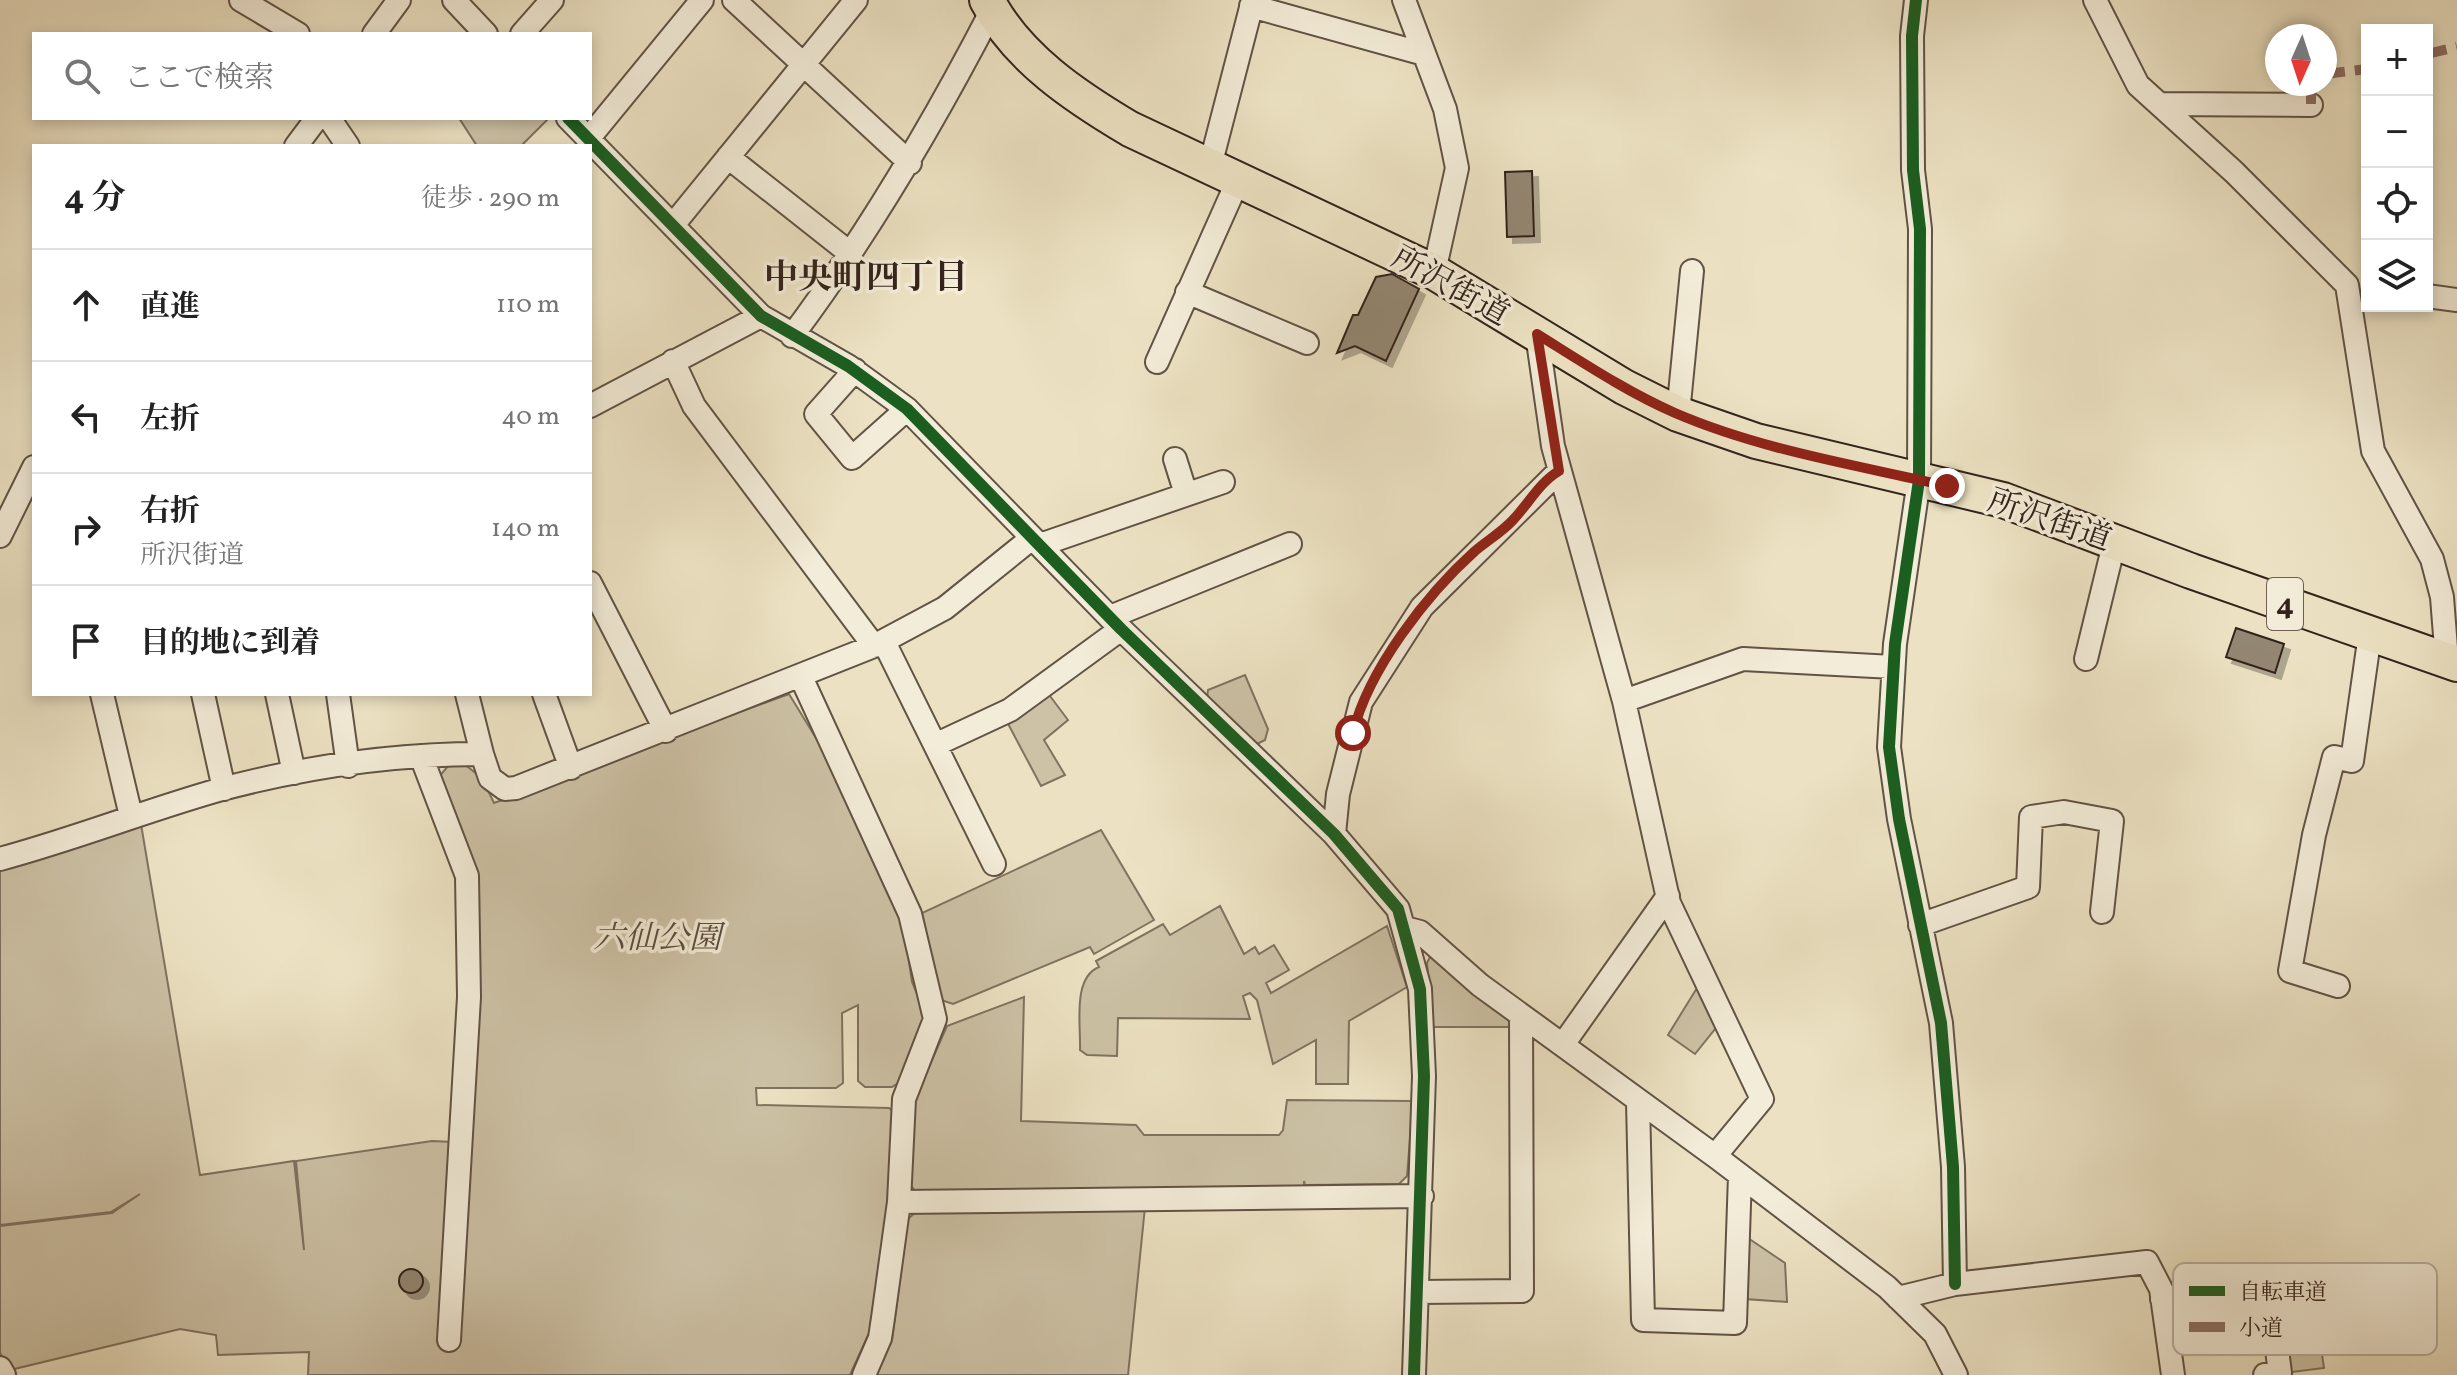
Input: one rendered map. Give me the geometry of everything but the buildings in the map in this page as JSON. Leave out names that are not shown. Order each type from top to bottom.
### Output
[{"type":"main road","name":"所沢街道","points":[[990,5],[1049,75],[1084,102],[1130,129],[1434,272],[1624,387],[1678,414],[1756,441],[2003,500],[2191,571],[2452,663]]},
{"type":"street","points":[[241,0],[295,32]]},
{"type":"street","points":[[375,32],[399,0]]},
{"type":"street","points":[[454,0],[484,32]]},
{"type":"street","points":[[524,32],[552,0]]},
{"type":"street","points":[[588,139],[702,0]]},
{"type":"street","points":[[734,0],[910,163]]},
{"type":"street","points":[[673,225],[856,0]]},
{"type":"street","points":[[1404,0],[1445,109],[1457,168],[1434,272]]},
{"type":"street","points":[[1916,0],[1912,36],[1913,170],[1920,229],[1919,480],[1893,667],[1889,747],[1920,925],[1941,1023],[1953,1167],[1955,1284]]},
{"type":"street","points":[[2095,0],[2138,85],[2357,286],[2373,451],[2432,559],[2442,597],[2452,663]]},
{"type":"street","points":[[1157,362],[1187,292],[1225,172],[1252,3],[1424,54]]},
{"type":"street","points":[[792,336],[851,254],[910,163],[990,5]]},
{"type":"street","points":[[2159,104],[2311,105]]},
{"type":"street","points":[[298,144],[316,120]]},
{"type":"street","points":[[330,120],[347,144]]},
{"type":"street","points":[[570,120],[761,316],[855,370],[907,409],[1116,623],[1334,834],[1398,909],[1420,989],[1425,1100],[1414,1375]]},
{"type":"street","points":[[728,157],[851,254]]},
{"type":"street","points":[[1678,414],[1692,271]]},
{"type":"street","points":[[1187,292],[1307,343]]},
{"type":"street","points":[[2433,297],[2457,300]]},
{"type":"street","points":[[592,405],[761,316]]},
{"type":"street","points":[[1537,334],[1559,471],[1624,701],[1668,896],[1762,1099],[1715,1156]]},
{"type":"street","points":[[673,361],[694,406],[879,644],[937,744],[994,864]]},
{"type":"street","points":[[855,370],[816,414],[852,458],[907,409]]},
{"type":"street","points":[[1175,459],[1186,494]]},
{"type":"street","points":[[0,536],[32,471]]},
{"type":"street","points":[[1334,834],[1338,794],[1361,702],[1422,607],[1474,552],[1511,522],[1549,477],[1559,471]]},
{"type":"street","points":[[468,696],[490,778],[505,789],[571,768],[879,644],[945,608],[1036,541],[1223,482]]},
{"type":"street","points":[[2086,659],[2115,540]]},
{"type":"street","points":[[1236,541],[1243,563]]},
{"type":"street","points":[[937,744],[1010,710],[1116,623],[1290,544]]},
{"type":"street","points":[[592,587],[666,731]]},
{"type":"street","points":[[2338,986],[2290,971],[2314,835],[2334,757],[2352,761],[2370,634]]},
{"type":"street","points":[[1624,701],[1743,659],[1893,667]]},
{"type":"street","points":[[801,677],[910,914],[935,1019],[904,1099],[899,1202],[880,1338],[864,1375]]},
{"type":"street","points":[[102,696],[131,816]]},
{"type":"street","points":[[203,696],[224,789]]},
{"type":"street","points":[[277,696],[294,773]]},
{"type":"street","points":[[338,696],[348,766]]},
{"type":"street","points":[[545,696],[571,768]]},
{"type":"street","points":[[0,859],[131,816],[294,773],[421,756],[482,754]]},
{"type":"street","points":[[421,756],[467,876],[469,997],[449,1340]]},
{"type":"street","points":[[1920,925],[2028,887],[2031,817],[2064,812],[2112,821],[2102,912]]},
{"type":"street","points":[[1564,1043],[1668,896]]},
{"type":"street","points":[[1405,928],[1420,932],[1521,1015],[1564,1043],[1638,1102],[1715,1156],[1898,1298],[1935,1334],[1956,1375]]},
{"type":"street","points":[[1418,1292],[1522,1291],[1521,1015]]},
{"type":"street","points":[[1638,1102],[1643,1320],[1735,1323],[1740,1175]]},
{"type":"street","points":[[899,1202],[1422,1196]]},
{"type":"street","points":[[1898,1298],[1955,1284],[2147,1262],[2162,1299],[2173,1375]]},
{"type":"street","points":[[2162,1299],[2173,1297]]},
{"type":"street","points":[[2265,1375],[2280,1373],[2278,1355]]},
{"type":"street","points":[[0,1368],[4,1375]]},
{"type":"green space","points":[[460,120],[547,120],[523,144],[476,144]]},
{"type":"green space","points":[[1245,675],[1268,729],[1265,740],[1255,745],[1207,699],[1208,690]]},
{"type":"green space","points":[[1047,692],[1068,720],[1044,740],[1065,775],[1041,786],[1005,718]]},
{"type":"green space","name":"六仙公園","points":[[789,694],[846,787],[902,915],[912,982],[928,1019],[903,1080],[892,1087],[865,1087],[858,1081],[858,1005],[842,1013],[843,1083],[836,1088],[756,1088],[757,1105],[889,1108],[895,1113],[888,1217],[870,1331],[850,1375],[308,1375],[309,1352],[218,1355],[216,1335],[180,1329],[10,1370],[0,1353],[0,1226],[112,1213],[140,1194],[111,1212],[0,1225],[0,866],[141,824],[200,1175],[294,1161],[304,1250],[296,1161],[432,1141],[454,1142],[477,930],[438,778],[448,766],[464,764],[482,778],[494,803]]},
{"type":"green space","points":[[1101,830],[1154,920],[1094,954],[1090,947],[953,1004],[941,1000],[922,913]]},
{"type":"green space","points":[[1220,906],[1244,954],[1255,947],[1259,954],[1274,945],[1289,970],[1266,983],[1271,993],[1387,926],[1407,987],[1349,1021],[1348,1084],[1316,1084],[1316,1040],[1273,1064],[1257,1000],[1250,993],[1243,996],[1250,1019],[1118,1018],[1117,1056],[1087,1055],[1080,1050],[1081,992],[1090,973],[1099,967],[1096,961],[1163,924],[1170,935]]},
{"type":"green space","points":[[1430,957],[1504,1014],[1513,1027],[1433,1027],[1427,963]]},
{"type":"green space","points":[[1700,983],[1719,1024],[1695,1054],[1668,1035]]},
{"type":"green space","points":[[1024,997],[1021,1121],[1136,1125],[1144,1135],[1279,1135],[1283,1130],[1287,1100],[1413,1101],[1407,1176],[1399,1184],[1305,1185],[1304,1181],[1304,1188],[916,1192],[909,1183],[913,1103],[947,1026]]},
{"type":"green space","points":[[1145,1207],[1128,1375],[876,1375],[892,1340],[908,1219],[917,1211]]},
{"type":"green space","points":[[1745,1236],[1785,1263],[1787,1302],[1745,1299]]},
{"type":"green space","points":[[2281,1355],[2322,1355],[2324,1368],[2283,1373]]},
{"type":"marked path","points":[[2433,53],[2457,47]]},
{"type":"marked path","points":[[2337,73],[2361,70]]},
{"type":"marked path","points":[[2311,96],[2311,105]]},
{"type":"cycle path","points":[[1916,0],[1912,36],[1913,170],[1920,229],[1919,480],[1895,644],[1889,747],[1899,819],[1941,1023],[1953,1167],[1955,1284]]},
{"type":"cycle path","points":[[570,120],[761,316],[848,366],[907,409],[1121,629],[1334,834],[1398,909],[1420,989],[1424,1076],[1414,1375]]},
{"type":"district","name":"中央町四丁目","points":[[866,276]]},
{"type":"route","points":[[1353,733],[1361,702],[1422,607],[1474,552],[1511,522],[1549,477],[1559,471],[1537,334],[1624,387],[1678,414],[1756,441],[1947,486]]}]
